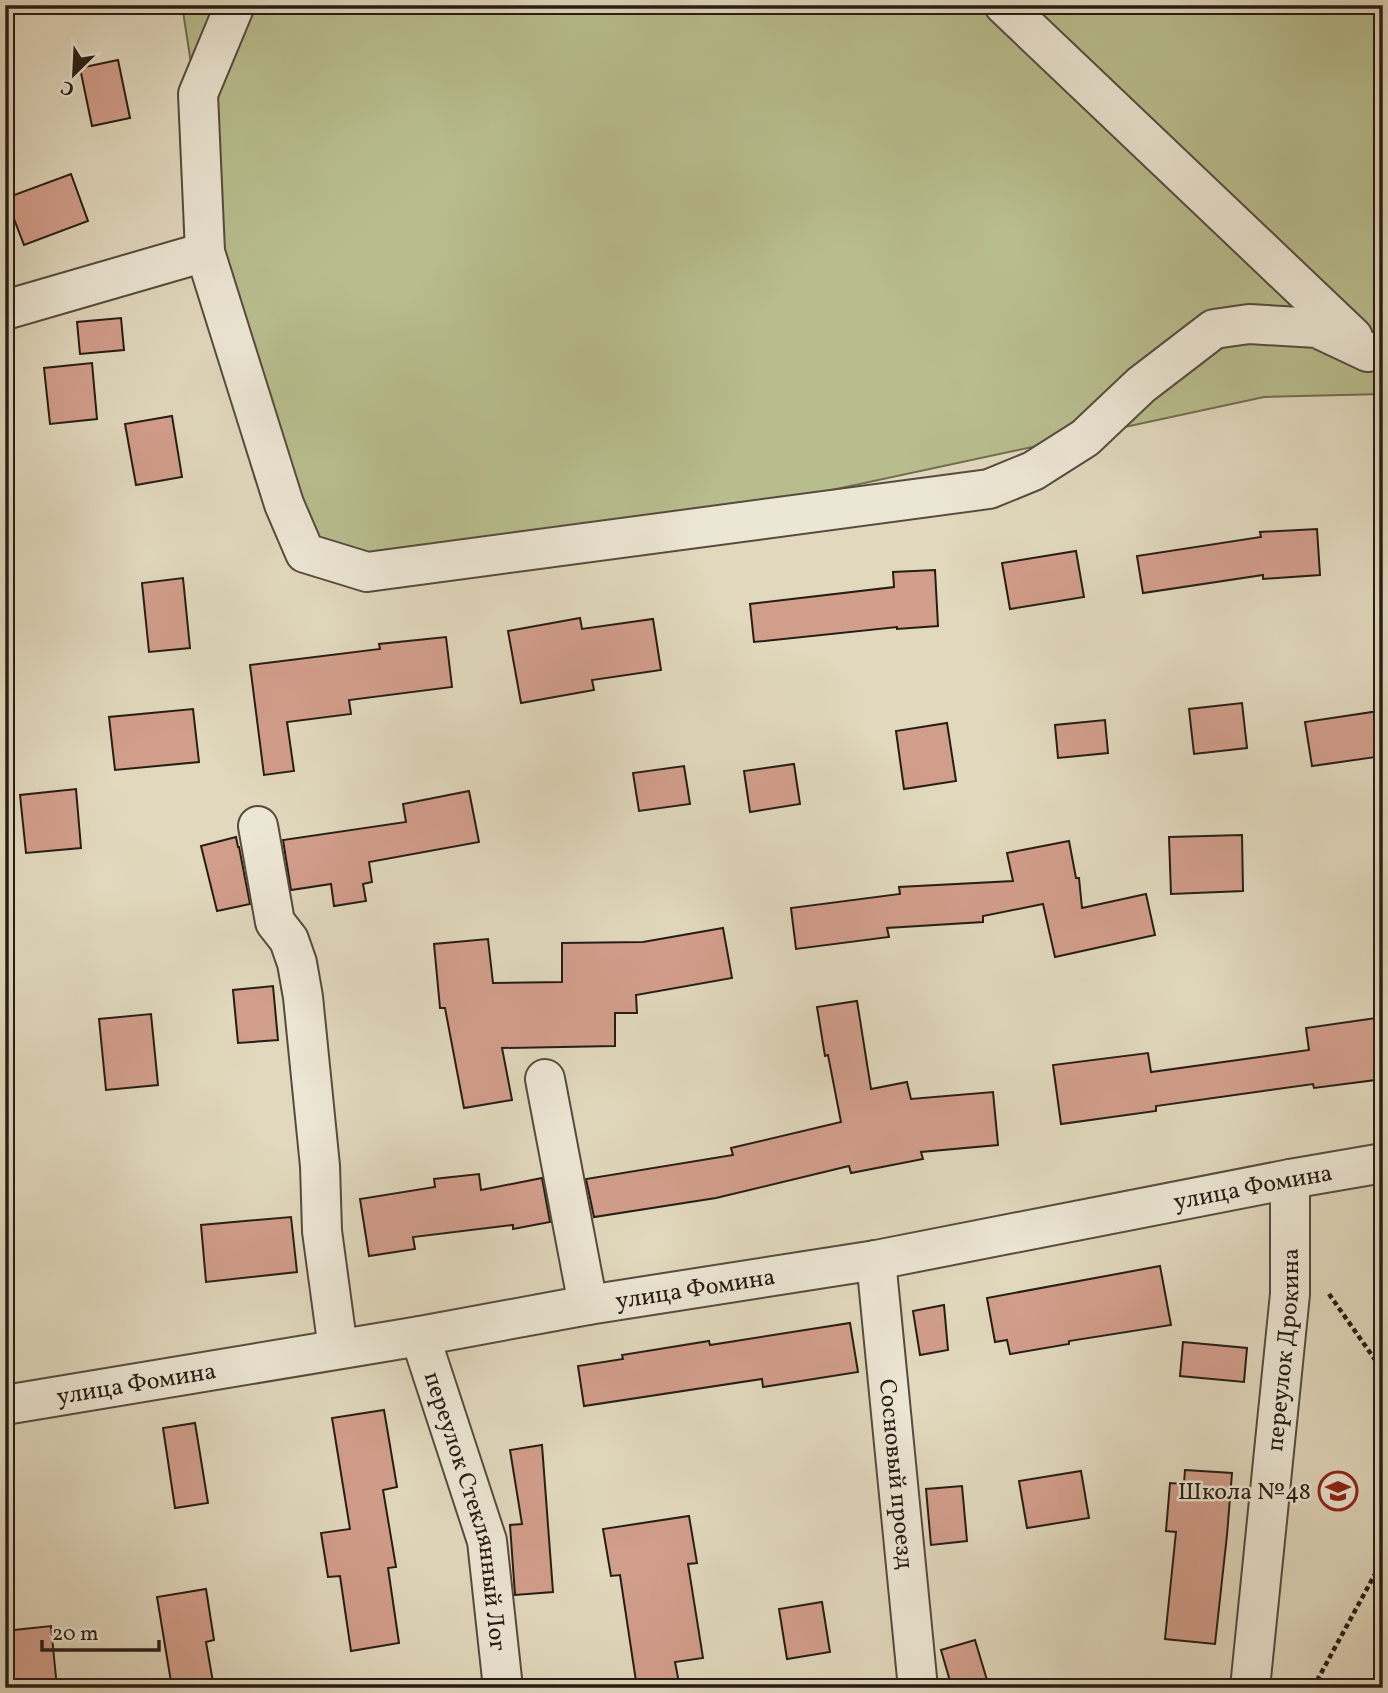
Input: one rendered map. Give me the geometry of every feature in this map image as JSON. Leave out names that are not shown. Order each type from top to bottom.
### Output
[{"type":"street","points":[[235,5],[198,94],[205,253],[284,504],[305,553],[366,572],[989,489],[1033,471],[1085,438],[1141,385],[1214,329],[1249,324],[1317,328],[1375,358]]},
{"type":"street","points":[[1004,5],[1375,358]]},
{"type":"street","points":[[5,310],[205,253]]},
{"type":"street","points":[[258,826],[275,922],[289,940],[301,985],[318,1153],[322,1231],[338,1349]]},
{"type":"street","points":[[545,1079],[589,1305]]},
{"type":"street","name":"улица Фомина","points":[[5,1405],[589,1305],[876,1260],[1383,1163]]},
{"type":"street","name":"переулок Дрокина","points":[[1250,1688],[1290,1294],[1290,1179]]},
{"type":"street","name":"Сосновый проезд","points":[[876,1260],[918,1688]]},
{"type":"street","name":"переулок Стеклянный Лог","points":[[420,1336],[487,1541],[503,1688]]},
{"type":"path","points":[[1327,1291],[1383,1371]]},
{"type":"path","points":[[1313,1688],[1383,1563]]},
{"type":"green space","points":[[182,5],[1383,5],[1383,394],[1264,397],[363,591],[255,479]]},
{"type":"building","points":[[118,60],[130,118],[92,126],[80,68]]},
{"type":"building","points":[[71,174],[88,221],[24,245],[6,198]]},
{"type":"building","points":[[121,318],[124,350],[80,354],[77,322]]},
{"type":"building","points":[[92,363],[97,419],[50,424],[44,368]]},
{"type":"building","points":[[172,416],[182,477],[136,485],[125,424]]},
{"type":"building","points":[[1317,529],[1320,575],[1263,579],[1263,575],[1143,593],[1137,556],[1261,537],[1260,532]]},
{"type":"building","points":[[1076,551],[1084,597],[1010,609],[1002,563]]},
{"type":"building","points":[[935,570],[938,626],[897,627],[754,642],[750,604],[894,587],[893,572]]},
{"type":"building","points":[[183,578],[190,648],[149,652],[142,583]]},
{"type":"building","points":[[580,618],[582,629],[653,619],[661,670],[592,680],[594,690],[521,703],[508,631]]},
{"type":"building","points":[[446,637],[452,687],[349,700],[351,714],[287,722],[294,771],[264,775],[250,665],[380,649],[379,644]]},
{"type":"building","points":[[1242,703],[1247,748],[1194,754],[1189,709]]},
{"type":"building","points":[[193,709],[199,762],[115,770],[109,717]]},
{"type":"building","points":[[1379,711],[1383,756],[1312,766],[1305,722]]},
{"type":"building","points":[[1105,720],[1108,753],[1058,758],[1055,725]]},
{"type":"building","points":[[947,723],[956,781],[904,789],[896,731]]},
{"type":"building","points":[[794,764],[800,804],[750,812],[744,771]]},
{"type":"building","points":[[684,766],[690,804],[639,811],[633,773]]},
{"type":"building","points":[[76,789],[81,848],[26,853],[20,795]]},
{"type":"building","points":[[469,791],[479,842],[369,862],[372,882],[363,884],[366,901],[334,906],[331,884],[291,890],[283,840],[406,822],[403,804]]},
{"type":"building","points":[[1242,835],[1243,891],[1171,894],[1169,837]]},
{"type":"building","points":[[236,837],[250,904],[217,911],[201,846]]},
{"type":"building","points":[[1069,841],[1076,878],[1079,878],[1082,908],[1146,894],[1155,935],[1055,957],[1043,904],[983,916],[983,922],[887,928],[889,937],[796,949],[791,908],[900,894],[899,887],[1013,881],[1007,853]]},
{"type":"building","points":[[723,928],[732,978],[636,995],[637,1013],[615,1013],[615,1046],[502,1048],[512,1100],[464,1108],[445,1008],[440,1008],[434,944],[488,939],[493,983],[562,982],[562,943],[643,942]]},
{"type":"building","points":[[273,986],[278,1040],[238,1043],[233,990]]},
{"type":"building","points":[[857,1001],[871,1089],[907,1082],[911,1099],[993,1092],[998,1145],[921,1152],[923,1159],[851,1173],[849,1166],[716,1198],[594,1217],[586,1179],[733,1155],[731,1148],[841,1122],[828,1055],[825,1056],[817,1007]]},
{"type":"building","points":[[151,1014],[158,1085],[106,1090],[99,1019]]},
{"type":"building","points":[[1383,1017],[1383,1079],[1314,1088],[1313,1084],[1156,1106],[1156,1111],[1061,1124],[1053,1065],[1148,1053],[1151,1072],[1309,1050],[1306,1028]]},
{"type":"building","points":[[479,1174],[481,1190],[542,1178],[550,1222],[513,1229],[513,1225],[413,1237],[415,1249],[369,1256],[360,1199],[435,1187],[434,1179]]},
{"type":"building","points":[[291,1217],[297,1272],[206,1282],[201,1225]]},
{"type":"building","points":[[1160,1266],[1171,1325],[1069,1341],[1069,1344],[1010,1354],[1007,1340],[995,1342],[987,1298]]},
{"type":"building","points":[[944,1305],[948,1350],[920,1355],[913,1311]]},
{"type":"building","points":[[850,1323],[858,1372],[763,1387],[762,1379],[584,1406],[578,1366],[623,1359],[622,1355],[709,1341],[710,1345]]},
{"type":"building","points":[[1183,1342],[1247,1348],[1244,1382],[1180,1376]]},
{"type":"building","points":[[384,1410],[397,1487],[383,1490],[396,1567],[388,1568],[399,1643],[351,1651],[340,1576],[328,1577],[321,1533],[350,1529],[332,1418]]},
{"type":"building","points":[[195,1423],[208,1503],[175,1508],[163,1428]]},
{"type":"building","points":[[542,1445],[553,1592],[515,1595],[510,1525],[522,1524],[510,1450]]},
{"type":"building","points":[[1185,1470],[1232,1473],[1215,1644],[1165,1639],[1176,1532],[1166,1531],[1170,1483],[1184,1484]]},
{"type":"building","points":[[1081,1471],[1089,1518],[1027,1528],[1019,1481]]},
{"type":"building","points":[[962,1486],[967,1541],[931,1545],[926,1489]]},
{"type":"building","points":[[689,1516],[697,1563],[688,1564],[703,1658],[675,1662],[680,1688],[637,1688],[620,1575],[611,1576],[603,1529]]},
{"type":"building","points":[[206,1589],[214,1640],[206,1642],[214,1688],[172,1688],[157,1597]]},
{"type":"building","points":[[822,1602],[830,1652],[787,1659],[779,1609]]},
{"type":"building","points":[[51,1626],[57,1688],[5,1688],[5,1631]]},
{"type":"building","points":[[975,1640],[987,1680],[952,1688],[941,1650]]},
{"type":"place","name":"Школа №48","points":[[1338,1491]]}]
